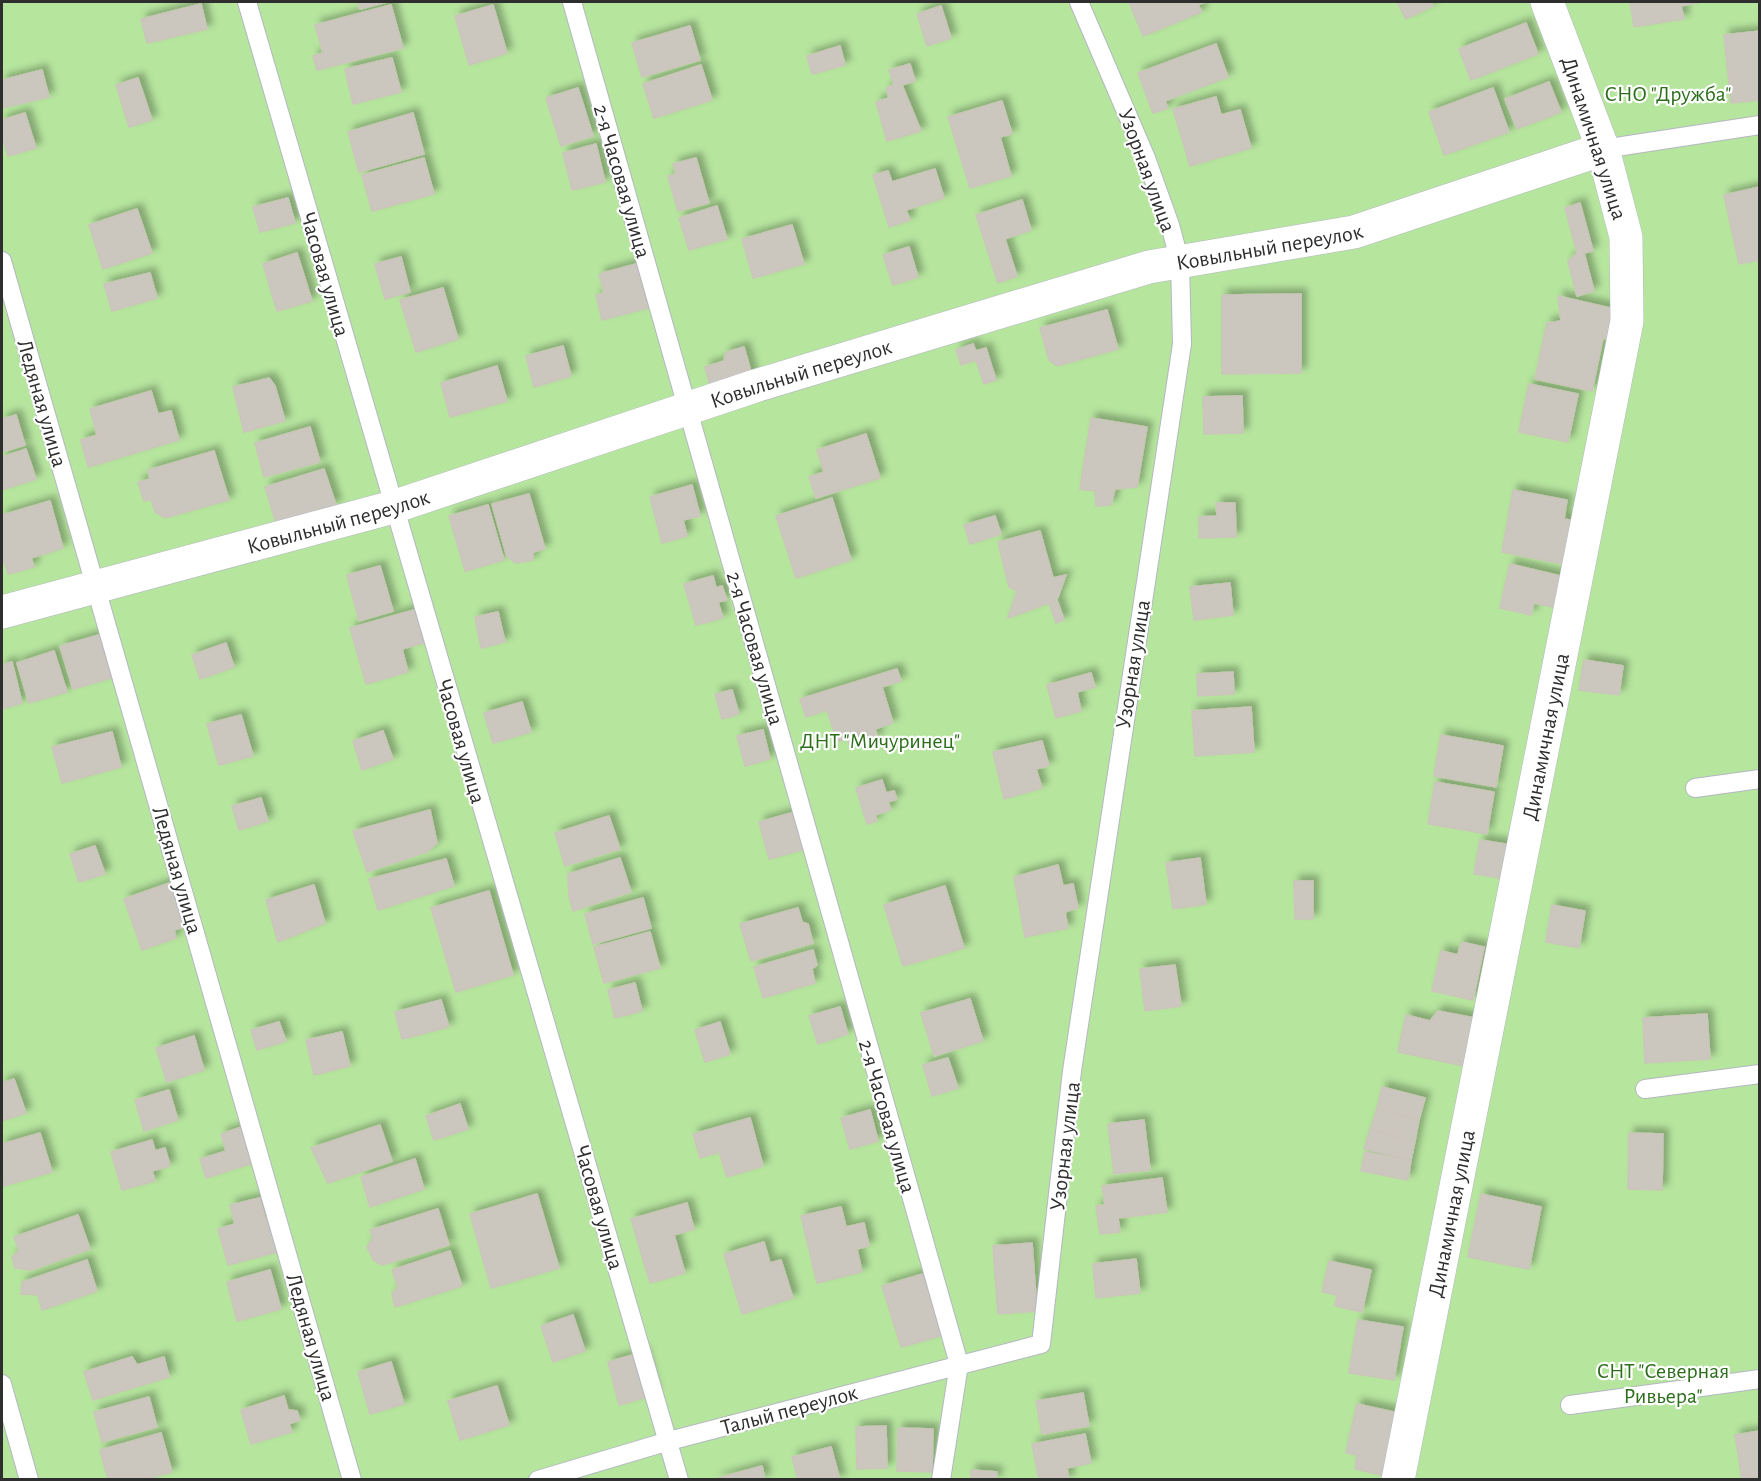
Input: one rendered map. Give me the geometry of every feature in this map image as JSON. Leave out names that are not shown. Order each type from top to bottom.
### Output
[{"type":"street","name":"Динамичная улица","points":[[1398,1479],[1627,321],[1626,237],[1603,149],[1547,2]]},
{"type":"street","name":"Ковыльный переулок","points":[[2,612],[393,507],[688,407],[1149,267],[1354,231],[1603,149]]},
{"type":"lane","name":"Часовая улица","points":[[247,2],[679,1479]]},
{"type":"lane","name":"2-я Часовая улица","points":[[572,2],[959,1364]]},
{"type":"lane","name":"Узорная улица","points":[[1041,1344],[1072,1071],[1182,344],[1180,262],[1146,158],[1079,2]]},
{"type":"lane","points":[[1603,149],[1760,125]]},
{"type":"lane","name":"Ледяная улица","points":[[2,261],[352,1479]]},
{"type":"lane","points":[[1695,788],[1760,779]]},
{"type":"lane","points":[[1645,1089],[1760,1074]]},
{"type":"lane","name":"Талый переулок","points":[[538,1479],[669,1441],[1041,1344]]},
{"type":"lane","points":[[941,1479],[959,1364]]},
{"type":"lane","points":[[1570,1405],[1760,1379]]},
{"type":"lane","points":[[2,1384],[29,1479]]},
{"type":"green space","name":"ДНТ \"Мичуринец\"","points":[[2,2],[1759,2],[1759,1479],[2,1480]]},
{"type":"building","points":[[358,2],[387,2],[360,9]]},
{"type":"building","points":[[1129,2],[1206,2],[1198,5],[1202,12],[1143,36]]},
{"type":"building","points":[[1397,2],[1431,2],[1433,6],[1406,19]]},
{"type":"building","points":[[1630,2],[1697,3],[1681,6],[1684,19],[1634,27]]},
{"type":"building","points":[[201,4],[207,29],[147,43],[141,19]]},
{"type":"building","points":[[391,5],[403,48],[317,70],[313,56],[323,53],[315,25]]},
{"type":"building","points":[[493,5],[507,53],[469,65],[455,16]]},
{"type":"building","points":[[941,6],[951,38],[927,46],[917,14]]},
{"type":"building","points":[[1526,23],[1538,54],[1471,80],[1459,49]]},
{"type":"building","points":[[690,26],[700,60],[642,77],[632,43]]},
{"type":"building","points":[[1760,31],[1760,100],[1731,103],[1724,35]]},
{"type":"building","points":[[1216,44],[1228,77],[1165,101],[1168,108],[1153,113],[1138,73]]},
{"type":"building","points":[[840,46],[845,65],[812,74],[807,56]]},
{"type":"building","points":[[392,58],[401,92],[353,104],[345,69]]},
{"type":"building","points":[[910,64],[915,81],[902,85],[921,131],[887,141],[876,102],[889,98],[886,88],[894,85],[889,70]]},
{"type":"building","points":[[701,65],[712,100],[654,118],[643,84]]},
{"type":"building","points":[[42,70],[49,97],[2,108],[2,80]]},
{"type":"building","points":[[138,78],[152,120],[129,127],[116,85]]},
{"type":"building","points":[[1549,82],[1561,112],[1517,129],[1505,99]]},
{"type":"building","points":[[578,88],[593,136],[561,146],[546,98]]},
{"type":"building","points":[[1493,88],[1509,132],[1444,155],[1429,112]]},
{"type":"building","points":[[1216,97],[1221,115],[1240,110],[1251,148],[1190,166],[1173,109]]},
{"type":"building","points":[[1002,101],[1012,134],[1000,137],[1011,176],[970,188],[948,117]]},
{"type":"building","points":[[25,113],[36,148],[8,156],[2,137],[2,120]]},
{"type":"building","points":[[413,113],[424,154],[359,172],[348,132]]},
{"type":"building","points":[[596,144],[605,182],[572,190],[563,153]]},
{"type":"building","points":[[424,158],[434,194],[372,211],[362,175]]},
{"type":"building","points":[[696,158],[709,203],[678,211],[668,176],[676,174],[673,164]]},
{"type":"building","points":[[935,169],[944,198],[906,210],[910,220],[889,227],[873,175],[888,171],[892,182]]},
{"type":"building","points":[[1760,187],[1760,260],[1739,264],[1724,195]]},
{"type":"building","points":[[288,198],[295,223],[260,232],[253,207]]},
{"type":"building","points":[[1022,200],[1031,230],[1005,239],[1017,276],[998,283],[976,215]]},
{"type":"building","points":[[1580,203],[1593,251],[1584,253],[1594,291],[1577,296],[1568,261],[1577,253],[1565,208]]},
{"type":"building","points":[[717,206],[727,239],[689,250],[679,218]]},
{"type":"building","points":[[137,209],[152,253],[103,269],[89,225]]},
{"type":"building","points":[[792,225],[804,264],[753,278],[742,239]]},
{"type":"building","points":[[909,247],[918,277],[893,285],[883,255]]},
{"type":"building","points":[[297,253],[312,301],[277,311],[263,264]]},
{"type":"building","points":[[401,257],[410,292],[385,299],[375,264]]},
{"type":"building","points":[[636,264],[648,308],[602,320],[596,295],[604,293],[599,274]]},
{"type":"building","points":[[150,273],[157,298],[112,311],[104,284]]},
{"type":"building","points":[[443,288],[458,339],[416,352],[400,300]]},
{"type":"building","points":[[1301,294],[1301,373],[1222,374],[1222,295]]},
{"type":"building","points":[[1558,296],[1615,309],[1618,342],[1603,338],[1592,391],[1535,379],[1547,323],[1561,321]]},
{"type":"building","points":[[1107,310],[1118,349],[1057,366],[1049,360],[1040,328]]},
{"type":"building","points":[[973,344],[976,351],[986,348],[996,380],[984,384],[976,360],[961,365],[956,350]]},
{"type":"building","points":[[563,346],[571,376],[534,387],[526,356]]},
{"type":"building","points":[[744,347],[755,386],[711,390],[705,367],[724,361],[726,352]]},
{"type":"building","points":[[497,366],[507,401],[450,417],[441,383]]},
{"type":"building","points":[[269,378],[275,386],[285,421],[244,432],[233,387]]},
{"type":"building","points":[[1529,384],[1578,394],[1568,442],[1519,432]]},
{"type":"building","points":[[151,391],[158,414],[171,411],[179,440],[88,467],[81,440],[97,435],[90,409]]},
{"type":"building","points":[[1242,396],[1243,433],[1204,434],[1203,397]]},
{"type":"building","points":[[16,415],[25,445],[2,452],[2,419]]},
{"type":"building","points":[[1091,418],[1147,427],[1137,487],[1115,489],[1111,505],[1096,506],[1095,491],[1080,489]]},
{"type":"building","points":[[310,427],[320,462],[264,477],[255,443]]},
{"type":"building","points":[[866,434],[880,478],[816,498],[809,477],[824,472],[817,450]]},
{"type":"building","points":[[26,449],[36,479],[2,490],[2,457]]},
{"type":"building","points":[[214,451],[229,500],[165,518],[155,512],[151,499],[144,501],[138,482],[150,479],[148,470]]},
{"type":"building","points":[[324,469],[336,505],[276,523],[265,487]]},
{"type":"building","points":[[692,485],[700,516],[683,520],[687,536],[662,543],[650,497]]},
{"type":"building","points":[[1513,490],[1567,500],[1564,519],[1581,522],[1573,566],[1502,552]]},
{"type":"building","points":[[529,494],[545,549],[533,552],[533,560],[516,563],[507,557],[492,504]]},
{"type":"building","points":[[832,498],[851,560],[796,578],[776,516]]},
{"type":"building","points":[[50,501],[63,548],[31,558],[34,567],[8,574],[5,563],[2,564],[2,515]]},
{"type":"building","points":[[1216,503],[1235,503],[1236,537],[1199,538],[1199,517],[1217,516]]},
{"type":"building","points":[[488,505],[504,560],[465,571],[449,516]]},
{"type":"building","points":[[995,516],[1001,534],[970,544],[964,525]]},
{"type":"building","points":[[1040,531],[1053,578],[1066,575],[1057,600],[1064,620],[1056,623],[1049,603],[1008,618],[1017,591],[1009,587],[998,542]]},
{"type":"building","points":[[1510,564],[1565,577],[1558,608],[1534,603],[1531,615],[1500,608]]},
{"type":"building","points":[[380,566],[393,611],[359,621],[347,575]]},
{"type":"building","points":[[713,576],[716,588],[722,586],[727,600],[718,602],[723,618],[696,625],[684,584]]},
{"type":"building","points":[[1230,583],[1233,615],[1194,620],[1190,587]]},
{"type":"building","points":[[421,608],[430,641],[402,649],[408,672],[366,684],[350,628]]},
{"type":"building","points":[[498,612],[505,642],[481,648],[475,617]]},
{"type":"building","points":[[99,635],[112,678],[73,689],[60,646]]},
{"type":"building","points":[[226,643],[234,667],[200,679],[192,655]]},
{"type":"building","points":[[54,651],[67,692],[29,703],[17,663]]},
{"type":"building","points":[[1584,660],[1623,666],[1619,695],[1579,690]]},
{"type":"building","points":[[12,662],[22,703],[2,709],[2,665]]},
{"type":"building","points":[[897,669],[901,681],[882,687],[893,723],[875,729],[878,738],[850,746],[847,738],[837,742],[827,710],[806,717],[800,699]]},
{"type":"building","points":[[1233,672],[1234,694],[1198,696],[1197,674]]},
{"type":"building","points":[[1091,673],[1095,687],[1077,692],[1081,711],[1056,718],[1047,685]]},
{"type":"building","points":[[732,690],[739,714],[722,719],[715,694]]},
{"type":"building","points":[[522,702],[531,732],[493,743],[484,713]]},
{"type":"building","points":[[1251,707],[1254,752],[1195,756],[1192,711]]},
{"type":"building","points":[[241,715],[253,756],[219,765],[207,724]]},
{"type":"building","points":[[763,730],[770,759],[745,766],[737,736]]},
{"type":"building","points":[[383,731],[393,759],[362,770],[353,741]]},
{"type":"building","points":[[112,732],[121,767],[62,783],[52,747]]},
{"type":"building","points":[[1441,735],[1503,746],[1496,787],[1434,776]]},
{"type":"building","points":[[1042,741],[1049,766],[1036,769],[1042,788],[1004,799],[993,752]]},
{"type":"building","points":[[882,780],[886,793],[894,791],[897,799],[888,802],[891,810],[875,815],[877,821],[867,824],[856,788]]},
{"type":"building","points":[[1435,782],[1494,792],[1487,834],[1428,824]]},
{"type":"building","points":[[261,798],[268,821],[239,830],[232,806]]},
{"type":"building","points":[[430,810],[437,843],[427,852],[367,872],[353,831]]},
{"type":"building","points":[[798,811],[809,848],[769,859],[759,822]]},
{"type":"building","points":[[609,816],[620,849],[565,866],[555,833]]},
{"type":"building","points":[[1480,840],[1512,845],[1506,879],[1474,874]]},
{"type":"building","points":[[95,846],[105,874],[79,882],[70,854]]},
{"type":"building","points":[[620,858],[631,892],[573,911],[569,896],[568,874]]},
{"type":"building","points":[[1200,858],[1206,904],[1173,909],[1166,863]]},
{"type":"building","points":[[446,859],[454,886],[378,910],[369,879]]},
{"type":"building","points":[[1058,865],[1063,886],[1073,884],[1078,908],[1065,912],[1068,928],[1025,937],[1014,877]]},
{"type":"building","points":[[1294,881],[1313,881],[1313,919],[1295,919]]},
{"type":"building","points":[[172,882],[187,926],[174,930],[176,938],[142,950],[124,899]]},
{"type":"building","points":[[314,885],[325,923],[278,942],[266,900]]},
{"type":"building","points":[[945,886],[964,948],[903,966],[884,905]]},
{"type":"building","points":[[489,891],[513,975],[456,992],[431,908]]},
{"type":"building","points":[[643,898],[651,928],[593,944],[585,914]]},
{"type":"building","points":[[1552,905],[1585,911],[1579,948],[1546,942]]},
{"type":"building","points":[[798,908],[802,922],[808,924],[813,943],[751,961],[740,924]]},
{"type":"building","points":[[650,932],[660,968],[604,983],[594,947]]},
{"type":"building","points":[[1461,942],[1484,947],[1473,1000],[1432,991],[1441,951],[1458,955]]},
{"type":"building","points":[[813,950],[817,965],[812,969],[815,983],[763,998],[754,967]]},
{"type":"building","points":[[1175,965],[1181,1006],[1145,1011],[1140,969]]},
{"type":"building","points":[[635,983],[642,1011],[615,1018],[608,990]]},
{"type":"building","points":[[970,999],[983,1041],[934,1056],[921,1013]]},
{"type":"building","points":[[441,1000],[449,1027],[402,1039],[395,1012]]},
{"type":"building","points":[[840,1007],[848,1034],[818,1044],[809,1016]]},
{"type":"building","points":[[1438,1011],[1475,1018],[1464,1066],[1398,1052],[1406,1015],[1430,1021]]},
{"type":"building","points":[[1707,1014],[1710,1059],[1645,1063],[1643,1018]]},
{"type":"building","points":[[279,1022],[286,1041],[257,1050],[251,1030]]},
{"type":"building","points":[[720,1022],[730,1054],[705,1062],[695,1030]]},
{"type":"building","points":[[342,1032],[350,1066],[314,1075],[306,1040]]},
{"type":"building","points":[[194,1036],[204,1070],[167,1082],[156,1048]]},
{"type":"building","points":[[948,1058],[958,1088],[932,1096],[923,1065]]},
{"type":"building","points":[[14,1079],[26,1113],[2,1121],[2,1083]]},
{"type":"building","points":[[1382,1087],[1425,1098],[1419,1120],[1377,1109]]},
{"type":"building","points":[[169,1090],[178,1120],[144,1131],[135,1100]]},
{"type":"building","points":[[460,1104],[468,1129],[434,1140],[426,1116]]},
{"type":"building","points":[[1377,1109],[1419,1120],[1415,1141],[1370,1130]]},
{"type":"building","points":[[870,1110],[878,1141],[850,1149],[841,1118]]},
{"type":"building","points":[[750,1118],[763,1166],[727,1177],[719,1152],[700,1158],[693,1134]]},
{"type":"building","points":[[1144,1120],[1150,1170],[1114,1174],[1108,1124]]},
{"type":"building","points":[[380,1125],[392,1161],[328,1183],[311,1148]]},
{"type":"building","points":[[245,1126],[256,1162],[206,1178],[200,1159],[226,1151],[221,1134]]},
{"type":"building","points":[[1370,1130],[1415,1141],[1411,1160],[1364,1149]]},
{"type":"building","points":[[40,1133],[52,1172],[4,1186],[2,1144]]},
{"type":"building","points":[[1629,1133],[1663,1134],[1662,1190],[1628,1189]]},
{"type":"building","points":[[152,1140],[155,1151],[165,1148],[170,1166],[152,1171],[155,1181],[122,1190],[111,1152]]},
{"type":"building","points":[[1365,1152],[1411,1160],[1408,1180],[1361,1171]]},
{"type":"building","points":[[415,1159],[424,1189],[370,1207],[361,1177]]},
{"type":"building","points":[[1162,1178],[1167,1212],[1118,1218],[1120,1232],[1100,1234],[1096,1206],[1105,1205],[1102,1186]]},
{"type":"building","points":[[537,1194],[559,1268],[491,1288],[470,1214]]},
{"type":"building","points":[[1481,1194],[1541,1207],[1529,1269],[1468,1257]]},
{"type":"building","points":[[260,1198],[265,1218],[272,1216],[281,1251],[228,1265],[218,1229],[235,1224],[230,1205]]},
{"type":"building","points":[[687,1203],[694,1229],[674,1235],[685,1273],[650,1283],[631,1219]]},
{"type":"building","points":[[841,1207],[846,1227],[864,1223],[869,1246],[857,1249],[862,1272],[817,1283],[801,1216]]},
{"type":"building","points":[[438,1209],[449,1245],[382,1265],[374,1261],[367,1247],[373,1238],[370,1230]]},
{"type":"building","points":[[78,1215],[90,1249],[32,1270],[15,1268],[12,1257],[19,1251],[14,1237]]},
{"type":"building","points":[[764,1242],[770,1263],[781,1260],[793,1298],[742,1314],[724,1254]]},
{"type":"building","points":[[1032,1243],[1037,1311],[998,1314],[993,1246]]},
{"type":"building","points":[[450,1251],[462,1286],[395,1307],[392,1294],[398,1287],[392,1270]]},
{"type":"building","points":[[1136,1259],[1140,1293],[1096,1298],[1093,1264]]},
{"type":"building","points":[[87,1260],[97,1291],[42,1310],[38,1295],[21,1294],[22,1282]]},
{"type":"building","points":[[1329,1261],[1371,1270],[1362,1312],[1335,1306],[1337,1295],[1322,1292]]},
{"type":"building","points":[[270,1270],[281,1309],[237,1321],[227,1282]]},
{"type":"building","points":[[926,1273],[944,1335],[901,1347],[882,1286]]},
{"type":"building","points":[[573,1315],[585,1351],[553,1362],[541,1326]]},
{"type":"building","points":[[1358,1320],[1403,1327],[1394,1380],[1349,1373]]},
{"type":"building","points":[[643,1352],[654,1395],[619,1405],[608,1362]]},
{"type":"building","points":[[132,1357],[137,1365],[164,1357],[169,1377],[93,1400],[84,1372]]},
{"type":"building","points":[[391,1362],[404,1404],[370,1414],[358,1372]]},
{"type":"building","points":[[497,1386],[509,1425],[460,1440],[448,1401]]},
{"type":"building","points":[[1083,1393],[1089,1426],[1042,1434],[1036,1401]]},
{"type":"building","points":[[284,1396],[288,1410],[297,1411],[300,1420],[289,1424],[292,1432],[251,1444],[241,1410]]},
{"type":"building","points":[[149,1397],[157,1427],[102,1442],[94,1412]]},
{"type":"building","points":[[1357,1404],[1403,1414],[1389,1477],[1355,1469],[1357,1455],[1346,1453]]},
{"type":"building","points":[[886,1426],[887,1468],[857,1469],[856,1427]]},
{"type":"building","points":[[898,1428],[933,1429],[932,1472],[897,1471]]},
{"type":"building","points":[[1760,1431],[1760,1480],[1742,1480],[1735,1435]]},
{"type":"building","points":[[161,1433],[172,1472],[143,1480],[108,1480],[100,1450]]},
{"type":"building","points":[[1085,1434],[1091,1463],[1067,1468],[1069,1480],[1039,1480],[1032,1444]]},
{"type":"building","points":[[831,1447],[840,1480],[798,1480],[792,1457]]},
{"type":"building","points":[[762,1466],[765,1480],[715,1479]]},
{"type":"building","points":[[971,1470],[997,1472],[996,1480],[971,1480]]},
{"type":"park label","name":"СНО \"Дружба\"","points":[[1668,93]]},
{"type":"park label","name":"СНТ \"Северная Ривьера\"","points":[[1663,1382]]}]
